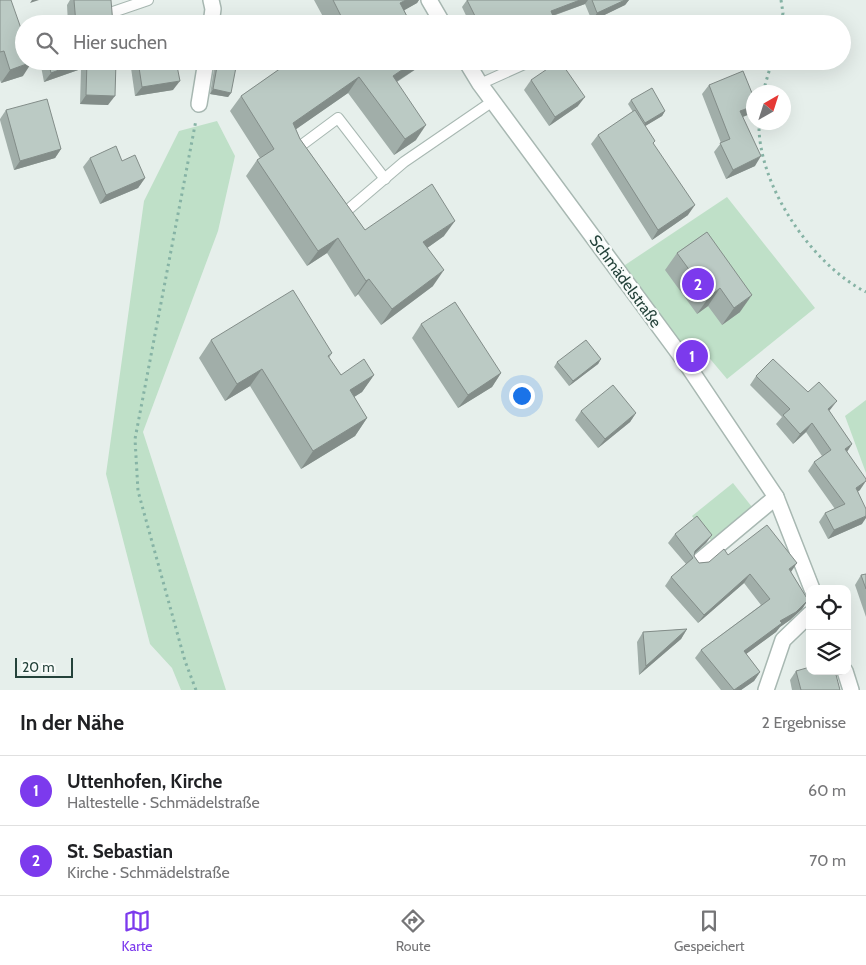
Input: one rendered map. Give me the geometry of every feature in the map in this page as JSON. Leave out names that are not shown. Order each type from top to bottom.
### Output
[{"type":"street","points":[[211,0],[212,15]]},
{"type":"street","points":[[429,0],[438,15]]},
{"type":"street","points":[[199,104],[205,70]]},
{"type":"street","name":"Schmädelstraße","points":[[471,70],[686,363],[776,497],[810,585]]},
{"type":"street","points":[[697,563],[776,497]]},
{"type":"street","points":[[766,690],[783,640],[806,618]]},
{"type":"street","points":[[846,675],[851,690]]},
{"type":"lane","points":[[113,12],[148,0]]},
{"type":"lane","points":[[480,84],[511,70]]},
{"type":"lane","points":[[332,200],[343,214],[404,162],[493,101]]},
{"type":"lane","points":[[300,157],[295,150],[338,118],[385,179]]},
{"type":"path","points":[[781,0],[783,15]]},
{"type":"path","points":[[765,85],[769,70]]},
{"type":"path","points":[[196,690],[182,651],[138,490],[135,439],[199,104]]},
{"type":"path","points":[[761,130],[763,162],[791,220],[820,256],[838,273],[866,292]]},
{"type":"green space","points":[[217,121],[235,156],[218,231],[143,432],[226,690],[181,690],[172,668],[150,644],[106,474],[144,201],[179,131]]},
{"type":"green space","points":[[727,197],[815,308],[727,379],[706,354],[683,352],[622,267]]},
{"type":"green space","points":[[866,400],[866,473],[845,416]]},
{"type":"green space","points":[[733,483],[752,507],[711,540],[692,516]]},
{"type":"building","points":[[0,0],[11,0],[16,15],[15,68],[10,70],[4,51],[0,52]]},
{"type":"building","points":[[74,0],[111,0],[112,15],[75,15]]},
{"type":"building","points":[[333,0],[406,0],[400,3],[406,15],[340,15]]},
{"type":"building","points":[[467,0],[580,0],[551,11],[553,15],[474,15]]},
{"type":"building","points":[[592,0],[625,0],[597,13]]},
{"type":"building","points":[[87,70],[116,70],[115,96],[86,95]]},
{"type":"building","points":[[139,70],[178,70],[180,81],[142,87]]},
{"type":"building","points":[[216,70],[235,70],[231,93],[213,89]]},
{"type":"building","points":[[278,70],[402,70],[393,76],[426,125],[405,139],[359,77],[293,123],[300,139],[365,230],[432,184],[455,221],[423,242],[444,270],[392,309],[369,279],[366,281],[338,238],[318,251],[257,160],[274,149],[241,96]]},
{"type":"building","points":[[546,70],[566,70],[585,97],[555,117],[531,80]]},
{"type":"building","points":[[743,71],[749,85],[746,85],[746,109],[740,111],[746,124],[746,130],[749,130],[761,156],[733,170],[720,143],[730,139],[709,85]]},
{"type":"building","points":[[652,88],[665,111],[645,123],[631,100]]},
{"type":"building","points":[[47,99],[61,149],[20,161],[6,110]]},
{"type":"building","points":[[635,110],[655,141],[653,143],[695,205],[658,230],[598,135]]},
{"type":"building","points":[[116,146],[122,161],[135,155],[145,178],[106,195],[90,158]]},
{"type":"building","points":[[707,232],[752,295],[734,308],[720,288],[709,297],[677,253]]},
{"type":"building","points":[[293,290],[332,353],[328,356],[341,375],[364,359],[374,375],[350,390],[367,418],[313,451],[262,369],[237,384],[211,340]]},
{"type":"building","points":[[455,302],[501,373],[468,395],[421,324]]},
{"type":"building","points":[[586,340],[601,359],[573,381],[557,362]]},
{"type":"building","points":[[773,359],[808,392],[819,382],[837,401],[828,409],[852,444],[845,449],[866,479],[856,488],[866,509],[866,516],[834,530],[825,513],[845,504],[814,462],[831,450],[812,423],[800,434],[783,415],[790,409],[756,376]]},
{"type":"building","points":[[613,385],[636,413],[605,439],[581,411]]},
{"type":"building","points":[[697,516],[712,535],[695,551],[694,556],[699,563],[709,562],[724,549],[728,555],[767,525],[797,563],[789,569],[806,597],[806,602],[796,612],[780,621],[782,623],[744,651],[760,672],[734,690],[701,650],[770,599],[750,574],[704,615],[671,577],[693,558],[675,534]]},
{"type":"building","points":[[866,574],[866,589],[861,575]]},
{"type":"building","points":[[687,629],[646,666],[643,632]]},
{"type":"building","points":[[806,668],[806,675],[836,675],[840,690],[801,690],[796,671]]},
{"type":"place","name":"St. Sebastian","points":[[698,284]]},
{"type":"place","name":"Uttenhofen, Kirche","points":[[692,356]]}]
